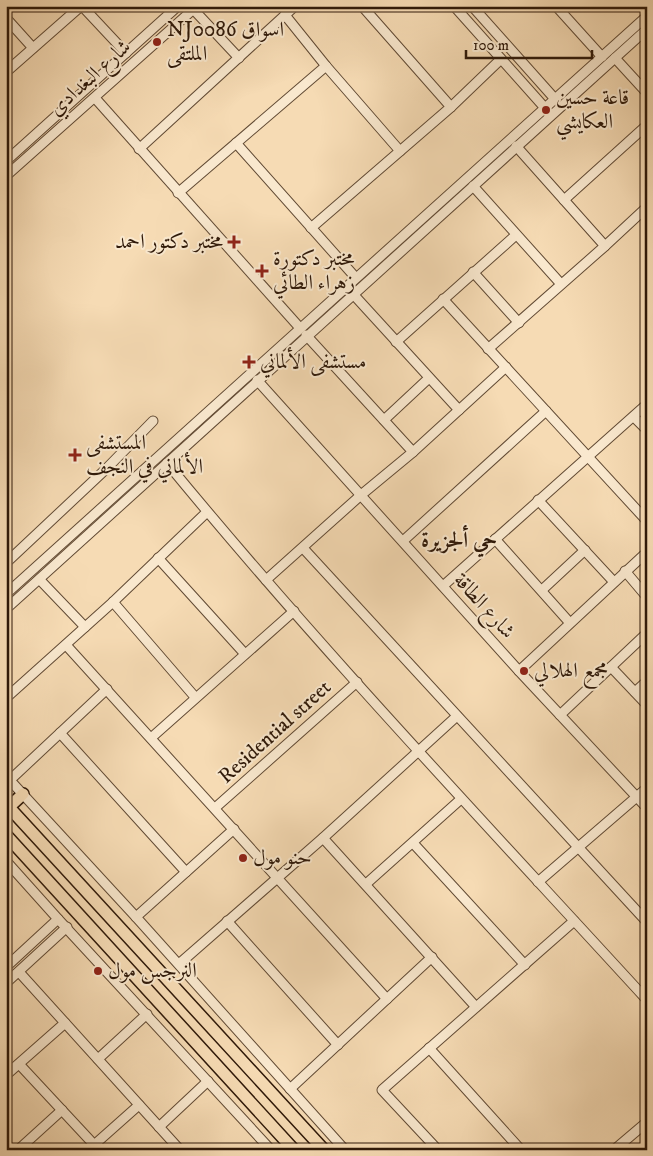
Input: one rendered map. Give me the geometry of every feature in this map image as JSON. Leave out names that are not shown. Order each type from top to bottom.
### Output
[{"type":"main road","points":[[23,794],[8,805],[324,1150]]},
{"type":"main road","points":[[6,836],[294,1150]]},
{"type":"main road","points":[[40,872],[46,873],[54,869],[54,857]]},
{"type":"main road","points":[[76,912],[75,903],[78,897],[83,895],[90,896]]},
{"type":"street","points":[[6,72],[81,6],[126,53]]},
{"type":"street","points":[[139,149],[295,6]]},
{"type":"street","points":[[362,6],[451,107]]},
{"type":"street","points":[[454,6],[545,108]]},
{"type":"street","points":[[472,6],[555,99]]},
{"type":"street","points":[[556,6],[602,57]]},
{"type":"street","name":"شارع البغدادي","points":[[6,161],[152,30],[172,8]]},
{"type":"street","points":[[195,8],[239,58]]},
{"type":"street","name":"شارع البغدادي","points":[[6,176],[195,8]]},
{"type":"street","points":[[285,15],[326,66],[400,151]]},
{"type":"street","points":[[6,594],[647,16]]},
{"type":"street","points":[[6,18],[33,48]]},
{"type":"street","points":[[6,609],[647,29]]},
{"type":"street","points":[[152,30],[153,37],[159,40]]},
{"type":"street","points":[[140,40],[147,42],[148,50]]},
{"type":"street","points":[[615,58],[647,93]]},
{"type":"street","points":[[311,228],[451,107],[501,59]]},
{"type":"street","points":[[178,193],[326,66]]},
{"type":"street","points":[[96,98],[178,193],[300,328]]},
{"type":"street","points":[[564,200],[647,125]]},
{"type":"street","points":[[236,144],[356,278]]},
{"type":"street","points":[[516,146],[605,246]]},
{"type":"street","points":[[473,186],[561,284]]},
{"type":"street","points":[[446,196],[448,202],[453,204]]},
{"type":"street","points":[[436,205],[442,208],[443,213]]},
{"type":"street","points":[[488,349],[647,207]]},
{"type":"street","points":[[396,342],[516,235]]},
{"type":"street","points":[[473,272],[519,323]]},
{"type":"street","points":[[353,294],[459,410]]},
{"type":"street","points":[[443,299],[647,521]]},
{"type":"street","points":[[306,336],[412,452]]},
{"type":"street","points":[[266,580],[506,367]]},
{"type":"street","points":[[384,420],[429,378]]},
{"type":"street","name":"شارع الطاقة","points":[[257,380],[519,671],[646,807]]},
{"type":"street","points":[[443,586],[647,404]]},
{"type":"street","points":[[403,541],[546,411]]},
{"type":"street","points":[[634,417],[647,430]]},
{"type":"street","points":[[7,562],[106,469],[152,421]]},
{"type":"street","points":[[167,463],[266,580],[418,751],[647,1000]]},
{"type":"street","points":[[538,500],[614,582]]},
{"type":"street","points":[[6,698],[66,645],[207,512]]},
{"type":"street","points":[[495,539],[570,623]]},
{"type":"street","points":[[303,548],[647,922]]},
{"type":"street","points":[[542,590],[585,550]]},
{"type":"street","points":[[519,671],[647,552]]},
{"type":"street","points":[[158,558],[245,654]]},
{"type":"street","points":[[625,571],[647,597]]},
{"type":"street","points":[[40,580],[85,627]]},
{"type":"street","points":[[112,602],[195,697]]},
{"type":"street","points":[[151,738],[294,611]]},
{"type":"street","points":[[560,715],[647,633]]},
{"type":"street","points":[[66,645],[234,828],[387,999]]},
{"type":"street","points":[[611,667],[647,706]]},
{"type":"street","points":[[635,692],[647,681]]},
{"type":"street","name":"Residential street","points":[[215,808],[357,682]]},
{"type":"street","points":[[107,689],[8,778],[136,917],[345,1150]]},
{"type":"street","points":[[178,964],[323,838],[457,716]]},
{"type":"street","points":[[60,733],[186,872]]},
{"type":"street","points":[[538,882],[647,788]]},
{"type":"street","points":[[366,884],[461,799]]},
{"type":"street","points":[[136,917],[234,828]]},
{"type":"street","points":[[323,838],[476,1007]]},
{"type":"street","points":[[413,843],[525,965]]},
{"type":"street","points":[[6,861],[271,1150]]},
{"type":"street","points":[[7,963],[58,919]]},
{"type":"street","points":[[227,921],[338,1045]]},
{"type":"street","points":[[437,1150],[382,1090],[574,921]]},
{"type":"street","points":[[6,983],[67,927]]},
{"type":"street","points":[[105,969],[118,957]]},
{"type":"street","points":[[290,1088],[432,958]]},
{"type":"street","points":[[19,972],[180,1150]]},
{"type":"street","points":[[98,1059],[147,1014]]},
{"type":"street","points":[[6,1075],[65,1023]]},
{"type":"street","points":[[429,1048],[521,1150]]},
{"type":"street","points":[[19,1064],[97,1147],[139,1105]]},
{"type":"street","points":[[159,1127],[208,1081]]},
{"type":"street","points":[[18,1150],[62,1110]]},
{"type":"street","points":[[614,1150],[647,1122]]},
{"type":"place","name":"NJ0086 اسواق الملتقى","points":[[157,42]]},
{"type":"place","name":"قاعة حسين العكايشي","points":[[546,110]]},
{"type":"place","name":"مختبر دكتور احمد","points":[[234,242]]},
{"type":"place","name":"مختبر دكتورة زهراء الطائي","points":[[262,271]]},
{"type":"place","name":"مستشفى الألماني","points":[[249,362]]},
{"type":"place","name":"المستشفى الألماني في النجف","points":[[75,455]]},
{"type":"place","name":"مجمع الهلالي","points":[[524,671]]},
{"type":"place","name":"حنو مول","points":[[243,858]]},
{"type":"place","name":"النرجس مول","points":[[98,971]]},
{"type":"district","name":"حي ألجزيرة","points":[[459,540]]}]
